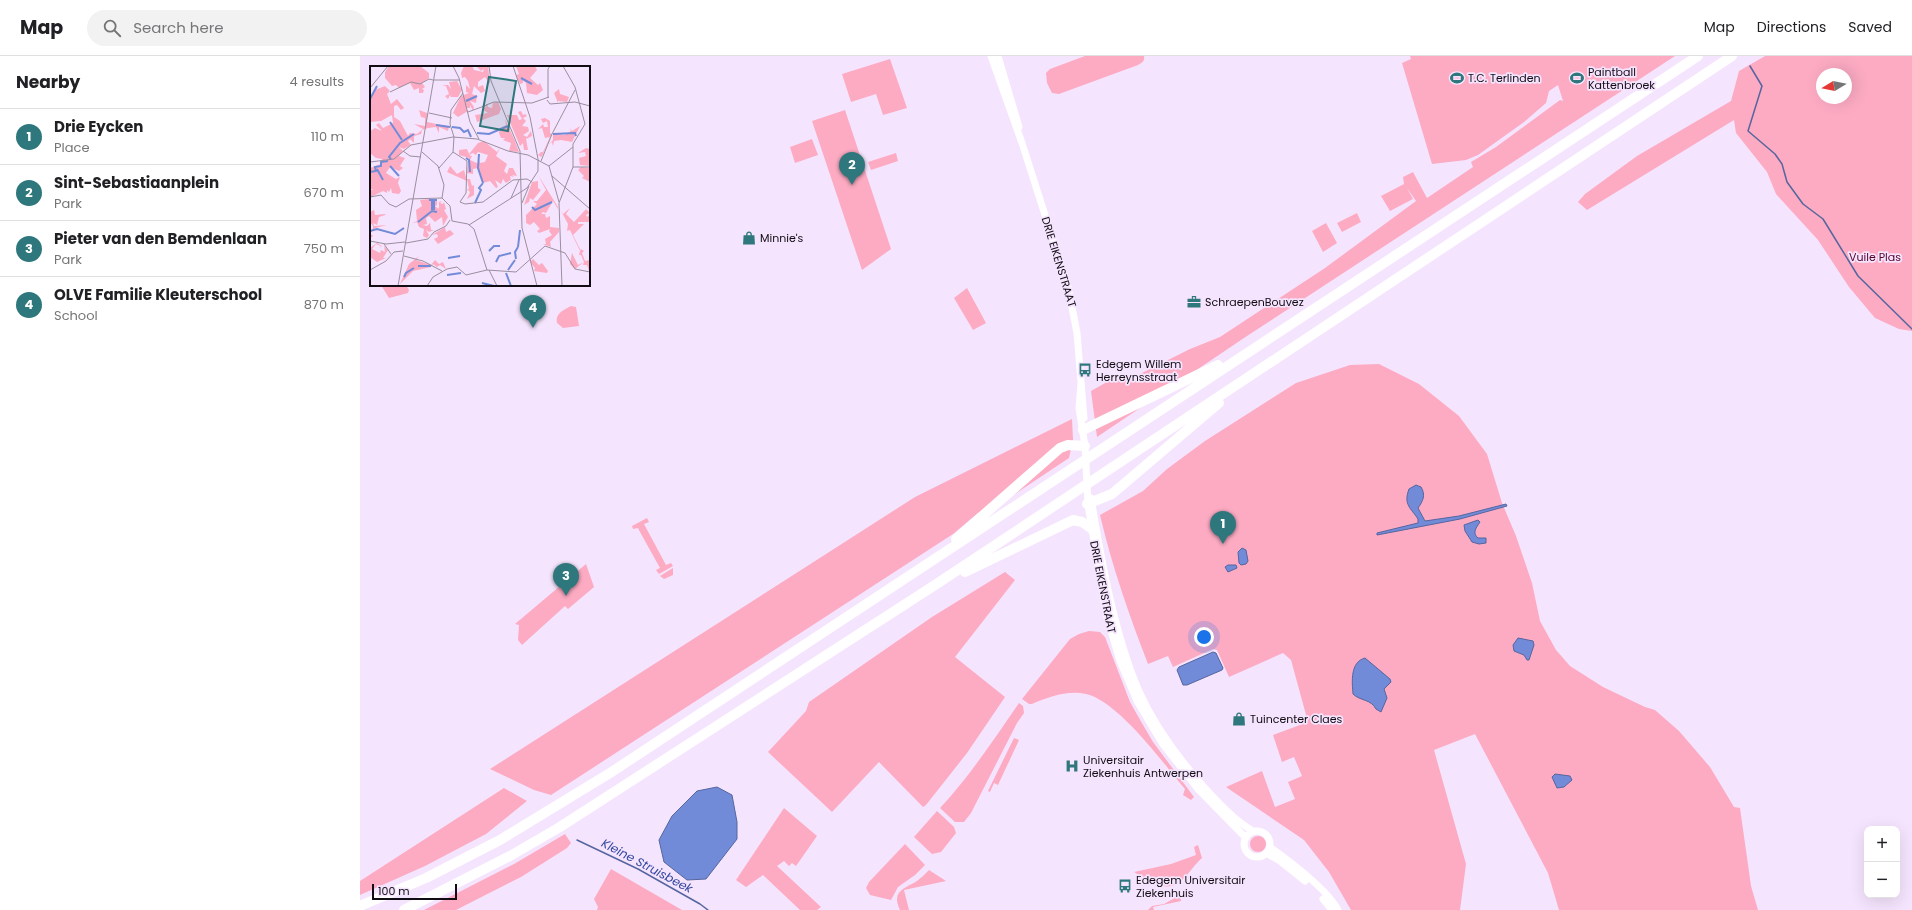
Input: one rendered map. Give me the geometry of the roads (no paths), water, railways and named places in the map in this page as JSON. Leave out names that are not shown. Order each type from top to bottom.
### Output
[{"type":"highway","points":[[360,906],[432,874],[500,840],[701,714],[942,553],[1698,56]]},
{"type":"highway","points":[[404,910],[510,856],[560,827],[936,585],[1732,56]]},
{"type":"highway","points":[[1084,430],[1194,376],[1246,353]]},
{"type":"highway","points":[[1090,503],[1112,494],[1252,375]]},
{"type":"highway","points":[[942,553],[965,530],[1060,448],[1068,445],[1085,446]]},
{"type":"highway","points":[[936,585],[1073,520],[1082,522],[1092,529]]},
{"type":"street","name":"DRIE EIKENSTRAAT","points":[[991,56],[1022,143],[1068,287],[1077,333],[1081,384],[1079,408],[1084,430],[1087,485],[1090,490],[1092,529],[1109,627],[1124,672],[1137,701],[1151,726],[1185,775],[1246,838]]},
{"type":"street","name":"DRIE EIKENSTRAAT","points":[[998,56],[1017,117],[1022,143]]},
{"type":"street","name":"DRIE EIKENSTRAAT","points":[[1090,503],[1111,600],[1130,667],[1143,699],[1162,733],[1194,775],[1220,804],[1253,831]]},
{"type":"street","points":[[1253,831],[1266,834],[1270,842],[1268,850],[1257,856],[1251,855],[1246,850],[1246,838],[1253,831]]},
{"type":"street","points":[[1268,850],[1323,898],[1332,910]]},
{"type":"street","points":[[1268,850],[1291,862],[1312,881],[1338,910]]},
{"type":"water","points":[[1416,485],[1421,487],[1424,495],[1418,508],[1425,521],[1459,516],[1506,504],[1507,506],[1460,519],[1377,535],[1377,533],[1418,523],[1418,519],[1407,503],[1407,494],[1409,489]]},
{"type":"water","points":[[1478,520],[1480,522],[1476,528],[1475,534],[1478,538],[1486,538],[1486,543],[1479,544],[1472,542],[1465,531],[1464,525]]},
{"type":"water","points":[[1242,548],[1246,550],[1248,561],[1246,564],[1241,565],[1239,563],[1238,552]]},
{"type":"water","points":[[1228,565],[1236,565],[1237,568],[1228,572],[1225,567]]},
{"type":"water","points":[[1518,638],[1533,641],[1534,645],[1529,660],[1527,660],[1524,655],[1514,651],[1513,645]]},
{"type":"water","points":[[1213,652],[1216,653],[1223,668],[1222,670],[1187,685],[1183,685],[1177,670],[1179,667]]},
{"type":"water","points":[[1365,658],[1390,679],[1391,682],[1384,689],[1387,698],[1381,712],[1371,703],[1353,694],[1352,678],[1354,668],[1360,660]]},
{"type":"water","points":[[1555,774],[1570,776],[1572,780],[1564,787],[1557,788],[1552,777]]},
{"type":"water","points":[[717,787],[732,795],[737,822],[737,839],[706,879],[687,880],[664,862],[659,840],[672,816],[697,791]]},
{"type":"waterway","points":[[1750,66],[1762,86],[1748,131],[1775,154],[1782,164],[1787,182],[1803,204],[1823,219],[1858,276],[1912,329]]},
{"type":"waterway","name":"Kleine Struisbeek","points":[[577,840],[638,869],[708,910]]},
{"type":"place","name":"T.C. Terlinden","points":[[1457,78]]},
{"type":"place","name":"Paintball Kattenbroek","points":[[1577,78]]},
{"type":"place","name":"Sint-Sebastiaanplein","points":[[852,185]]},
{"type":"place","name":"Minnie's","points":[[749,238]]},
{"type":"place","name":"SchraepenBouvez","points":[[1194,302]]},
{"type":"place","name":"OLVE Familie Kleuterschool","points":[[533,328]]},
{"type":"place","name":"Edegem Willem Herreynsstraat","points":[[1085,370]]},
{"type":"place","name":"Drie Eycken","points":[[1223,544]]},
{"type":"place","name":"Pieter van den Bemdenlaan","points":[[566,596]]},
{"type":"place","name":"Tuincenter Claes","points":[[1239,719]]},
{"type":"place","name":"Universitair Ziekenhuis Antwerpen","points":[[1072,766]]},
{"type":"place","name":"Edegem Universitair Ziekenhuis","points":[[1125,886]]},
{"type":"park label","name":"Vuile Plas","points":[[1875,257]]}]
